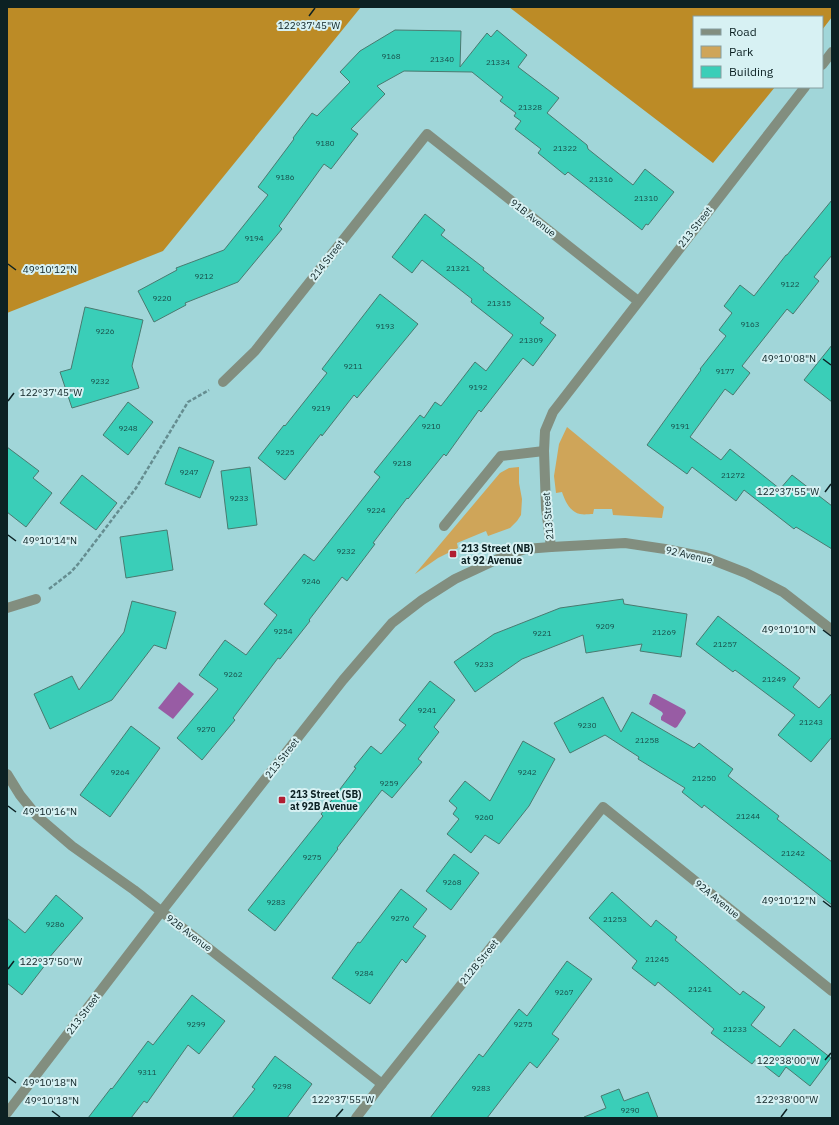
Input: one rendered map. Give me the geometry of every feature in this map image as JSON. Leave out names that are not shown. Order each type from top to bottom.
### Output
[{"type":"street","points":[[823,64],[832,52]]},
{"type":"street","name":"213 Street","points":[[7,1113],[161,912],[343,680],[392,623],[454,578],[502,557],[526,549],[551,547],[546,508],[544,451],[545,431],[553,412],[804,88]]},
{"type":"street","name":"91B Avenue","points":[[427,134],[638,301]]},
{"type":"street","name":"214 Street","points":[[223,382],[255,351],[427,134]]},
{"type":"street","points":[[444,526],[501,456],[544,451]]},
{"type":"street","name":"92 Avenue","points":[[551,547],[625,543],[705,557],[746,573],[783,592],[832,630]]},
{"type":"street","points":[[7,608],[36,598]]},
{"type":"street","name":"92B Avenue","points":[[7,774],[20,795],[37,816],[72,846],[134,890],[382,1084]]},
{"type":"street","name":"92A Avenue","points":[[603,807],[832,991]]},
{"type":"street","name":"212B Street","points":[[356,1118],[603,807]]},
{"type":"path","points":[[36,598],[71,572],[79,563],[136,488],[188,402],[223,382]]},
{"type":"green space","points":[[567,427],[664,507],[662,518],[613,515],[612,509],[594,509],[593,514],[582,514],[573,511],[566,502],[562,492],[556,493],[554,476],[559,444]]},
{"type":"green space","points":[[519,467],[519,483],[522,499],[521,515],[517,521],[510,528],[488,536],[486,531],[457,543],[458,548],[438,558],[415,574],[500,473],[509,468]]},
{"type":"shaded area","points":[[7,7],[361,7],[163,251],[7,313]]},
{"type":"shaded area","points":[[509,7],[832,7],[832,17],[823,29],[823,16],[693,16],[693,88],[774,88],[713,163]]},
{"type":"shaded area","points":[[179,682],[194,694],[173,719],[158,708]]},
{"type":"shaded area","points":[[653,694],[685,710],[686,713],[677,727],[675,728],[661,720],[663,714],[662,712],[649,704]]},
{"type":"building","points":[[395,30],[461,31],[460,67],[487,33],[491,37],[497,30],[527,55],[518,67],[559,98],[547,113],[587,145],[588,149],[633,185],[645,169],[674,192],[648,225],[646,224],[642,230],[568,172],[565,175],[538,153],[541,149],[515,129],[521,121],[514,116],[516,113],[500,101],[503,97],[472,72],[404,71],[377,86],[385,94],[351,129],[358,134],[331,169],[324,164],[279,226],[282,229],[238,282],[185,303],[186,305],[154,322],[138,291],[177,270],[176,268],[224,250],[268,195],[258,187],[294,139],[293,138],[312,113],[317,116],[350,82],[340,72],[360,51]]},
{"type":"building","points":[[832,200],[832,255],[814,277],[819,281],[793,314],[787,309],[742,366],[750,373],[733,395],[725,389],[690,437],[721,460],[730,449],[780,489],[792,475],[832,506],[832,549],[796,527],[794,529],[744,490],[736,501],[692,467],[687,474],[647,445],[701,370],[700,369],[726,336],[719,330],[732,313],[724,306],[740,285],[754,296]]},
{"type":"building","points":[[425,214],[445,230],[441,235],[484,268],[483,270],[544,318],[540,323],[556,335],[533,366],[523,358],[481,412],[479,410],[446,456],[444,454],[408,499],[407,498],[347,581],[342,577],[309,620],[310,621],[280,659],[278,658],[233,718],[235,720],[202,760],[177,738],[218,689],[199,675],[225,640],[246,655],[277,615],[264,604],[304,554],[314,561],[380,477],[374,472],[420,415],[424,418],[435,402],[441,406],[475,362],[486,371],[513,335],[471,302],[472,299],[422,260],[412,273],[392,257]]},
{"type":"building","points":[[380,294],[418,324],[357,398],[354,395],[285,480],[258,458],[327,373],[322,369]]},
{"type":"building","points":[[85,307],[143,320],[132,366],[139,388],[72,408],[60,372],[71,369]]},
{"type":"building","points":[[832,345],[832,402],[804,380]]},
{"type":"building","points":[[128,402],[153,422],[128,455],[103,435]]},
{"type":"building","points":[[7,447],[39,471],[33,478],[52,493],[26,527],[7,512]]},
{"type":"building","points":[[179,447],[214,461],[200,498],[165,484]]},
{"type":"building","points":[[250,467],[257,525],[228,529],[221,471]]},
{"type":"building","points":[[82,475],[117,503],[96,530],[60,503]]},
{"type":"building","points":[[167,530],[173,570],[126,578],[120,537]]},
{"type":"building","points":[[623,599],[624,604],[687,614],[681,657],[640,651],[642,644],[586,653],[583,635],[522,659],[475,692],[454,662],[494,634],[560,608]]},
{"type":"building","points":[[132,601],[176,612],[166,649],[154,645],[112,700],[50,729],[34,694],[72,676],[79,690],[124,632]]},
{"type":"building","points":[[718,616],[800,678],[793,687],[819,708],[832,693],[832,737],[811,762],[778,735],[795,715],[735,670],[733,672],[696,644]]},
{"type":"building","points":[[430,681],[455,700],[434,727],[439,732],[418,759],[422,762],[392,798],[382,790],[275,931],[248,910],[323,816],[321,814],[356,768],[354,767],[371,746],[381,754],[406,725],[399,720]]},
{"type":"building","points":[[603,697],[621,732],[632,712],[694,748],[699,743],[733,769],[728,776],[779,816],[777,819],[832,862],[832,905],[704,805],[702,808],[682,792],[685,788],[638,759],[639,757],[605,735],[570,753],[554,723]]},
{"type":"building","points":[[131,726],[160,748],[110,817],[80,795]]},
{"type":"building","points":[[523,741],[555,759],[529,806],[499,844],[485,835],[471,853],[447,834],[459,819],[453,814],[457,808],[449,801],[465,781],[490,801]]},
{"type":"building","points":[[454,854],[479,873],[451,910],[426,891]]},
{"type":"building","points":[[401,889],[427,909],[413,927],[426,936],[406,963],[402,959],[370,1004],[332,978],[358,942],[360,943]]},
{"type":"building","points":[[612,892],[651,927],[656,920],[677,937],[675,940],[740,995],[743,991],[765,1007],[751,1025],[780,1047],[794,1029],[831,1058],[810,1086],[786,1067],[779,1077],[756,1059],[752,1064],[711,1033],[714,1029],[658,982],[655,986],[632,968],[637,961],[589,918]]},
{"type":"building","points":[[56,895],[83,918],[48,959],[49,960],[22,995],[7,983],[7,918],[25,933]]},
{"type":"building","points":[[567,961],[592,979],[552,1034],[559,1039],[537,1068],[530,1062],[487,1118],[430,1118],[479,1054],[483,1057],[519,1009],[527,1016]]},
{"type":"building","points":[[192,995],[225,1021],[199,1054],[188,1045],[147,1103],[144,1101],[131,1118],[88,1118],[148,1041],[153,1045]]},
{"type":"building","points":[[275,1056],[312,1084],[287,1118],[232,1118],[255,1089],[252,1087]]},
{"type":"building","points":[[619,1089],[624,1101],[648,1092],[658,1118],[584,1118],[606,1108],[601,1096]]},
{"type":"place","name":"213 Street (NB) at 92 Avenue","points":[[453,554]]},
{"type":"place","name":"213 Street (SB) at 92B Avenue","points":[[282,800]]}]
